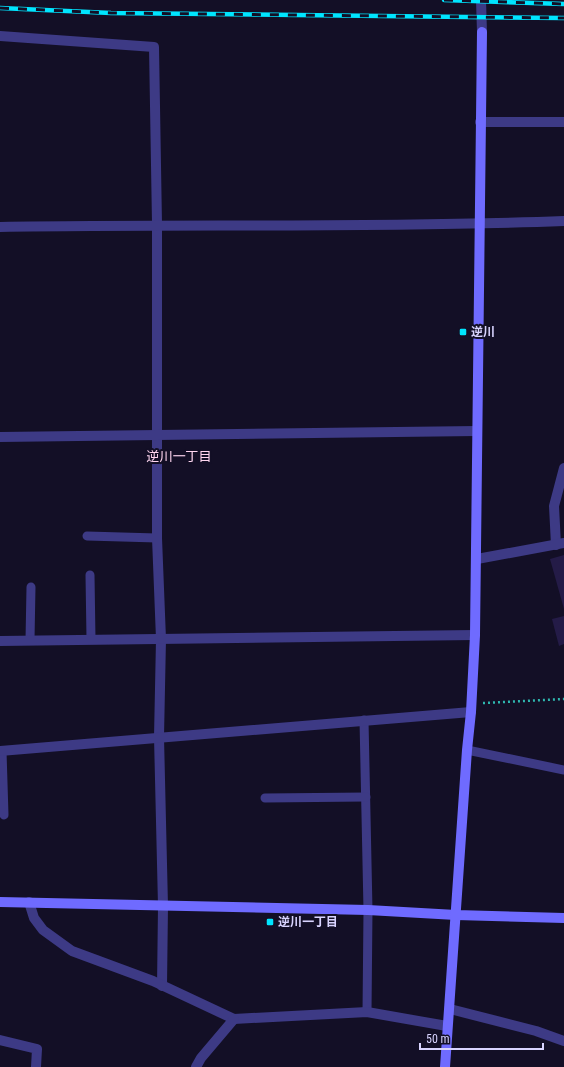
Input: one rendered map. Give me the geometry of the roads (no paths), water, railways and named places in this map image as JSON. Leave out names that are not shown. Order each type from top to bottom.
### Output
[{"type":"street","points":[[445,1067],[475,635],[482,32],[481,0]]},
{"type":"street","points":[[0,36],[154,48],[157,224],[157,538],[161,639],[159,737],[163,906],[162,986]]},
{"type":"street","points":[[480,122],[564,122]]},
{"type":"street","points":[[0,227],[157,224],[479,224],[564,221]]},
{"type":"street","points":[[0,437],[477,431]]},
{"type":"street","points":[[477,559],[560,544],[554,506],[564,468]]},
{"type":"street","points":[[0,641],[475,635]]},
{"type":"street","points":[[1,751],[364,720],[471,708]]},
{"type":"street","points":[[0,902],[368,910],[456,915],[564,918]]},
{"type":"street","points":[[29,902],[34,918],[43,930],[72,951],[162,986],[234,1019],[367,1012],[448,1026]]},
{"type":"street","points":[[450,1009],[536,1031],[564,1041]]},
{"type":"street","points":[[196,1067],[201,1058],[234,1019]]},
{"type":"street","points":[[0,1040],[37,1049],[36,1067]]},
{"type":"lane","points":[[87,536],[157,538]]},
{"type":"lane","points":[[90,575],[91,639]]},
{"type":"lane","points":[[30,640],[31,587]]},
{"type":"lane","points":[[364,720],[368,910],[367,1012]]},
{"type":"lane","points":[[467,750],[564,770]]},
{"type":"lane","points":[[1,751],[4,815]]},
{"type":"lane","points":[[265,798],[366,797]]},
{"type":"railway","points":[[444,0],[564,4]]},
{"type":"railway","points":[[0,8],[111,13],[564,18]]},
{"type":"place","name":"逆川","points":[[463,332]]},
{"type":"place","name":"逆川一丁目","points":[[270,922]]},
{"type":"district","name":"逆川一丁目","points":[[179,456]]}]
